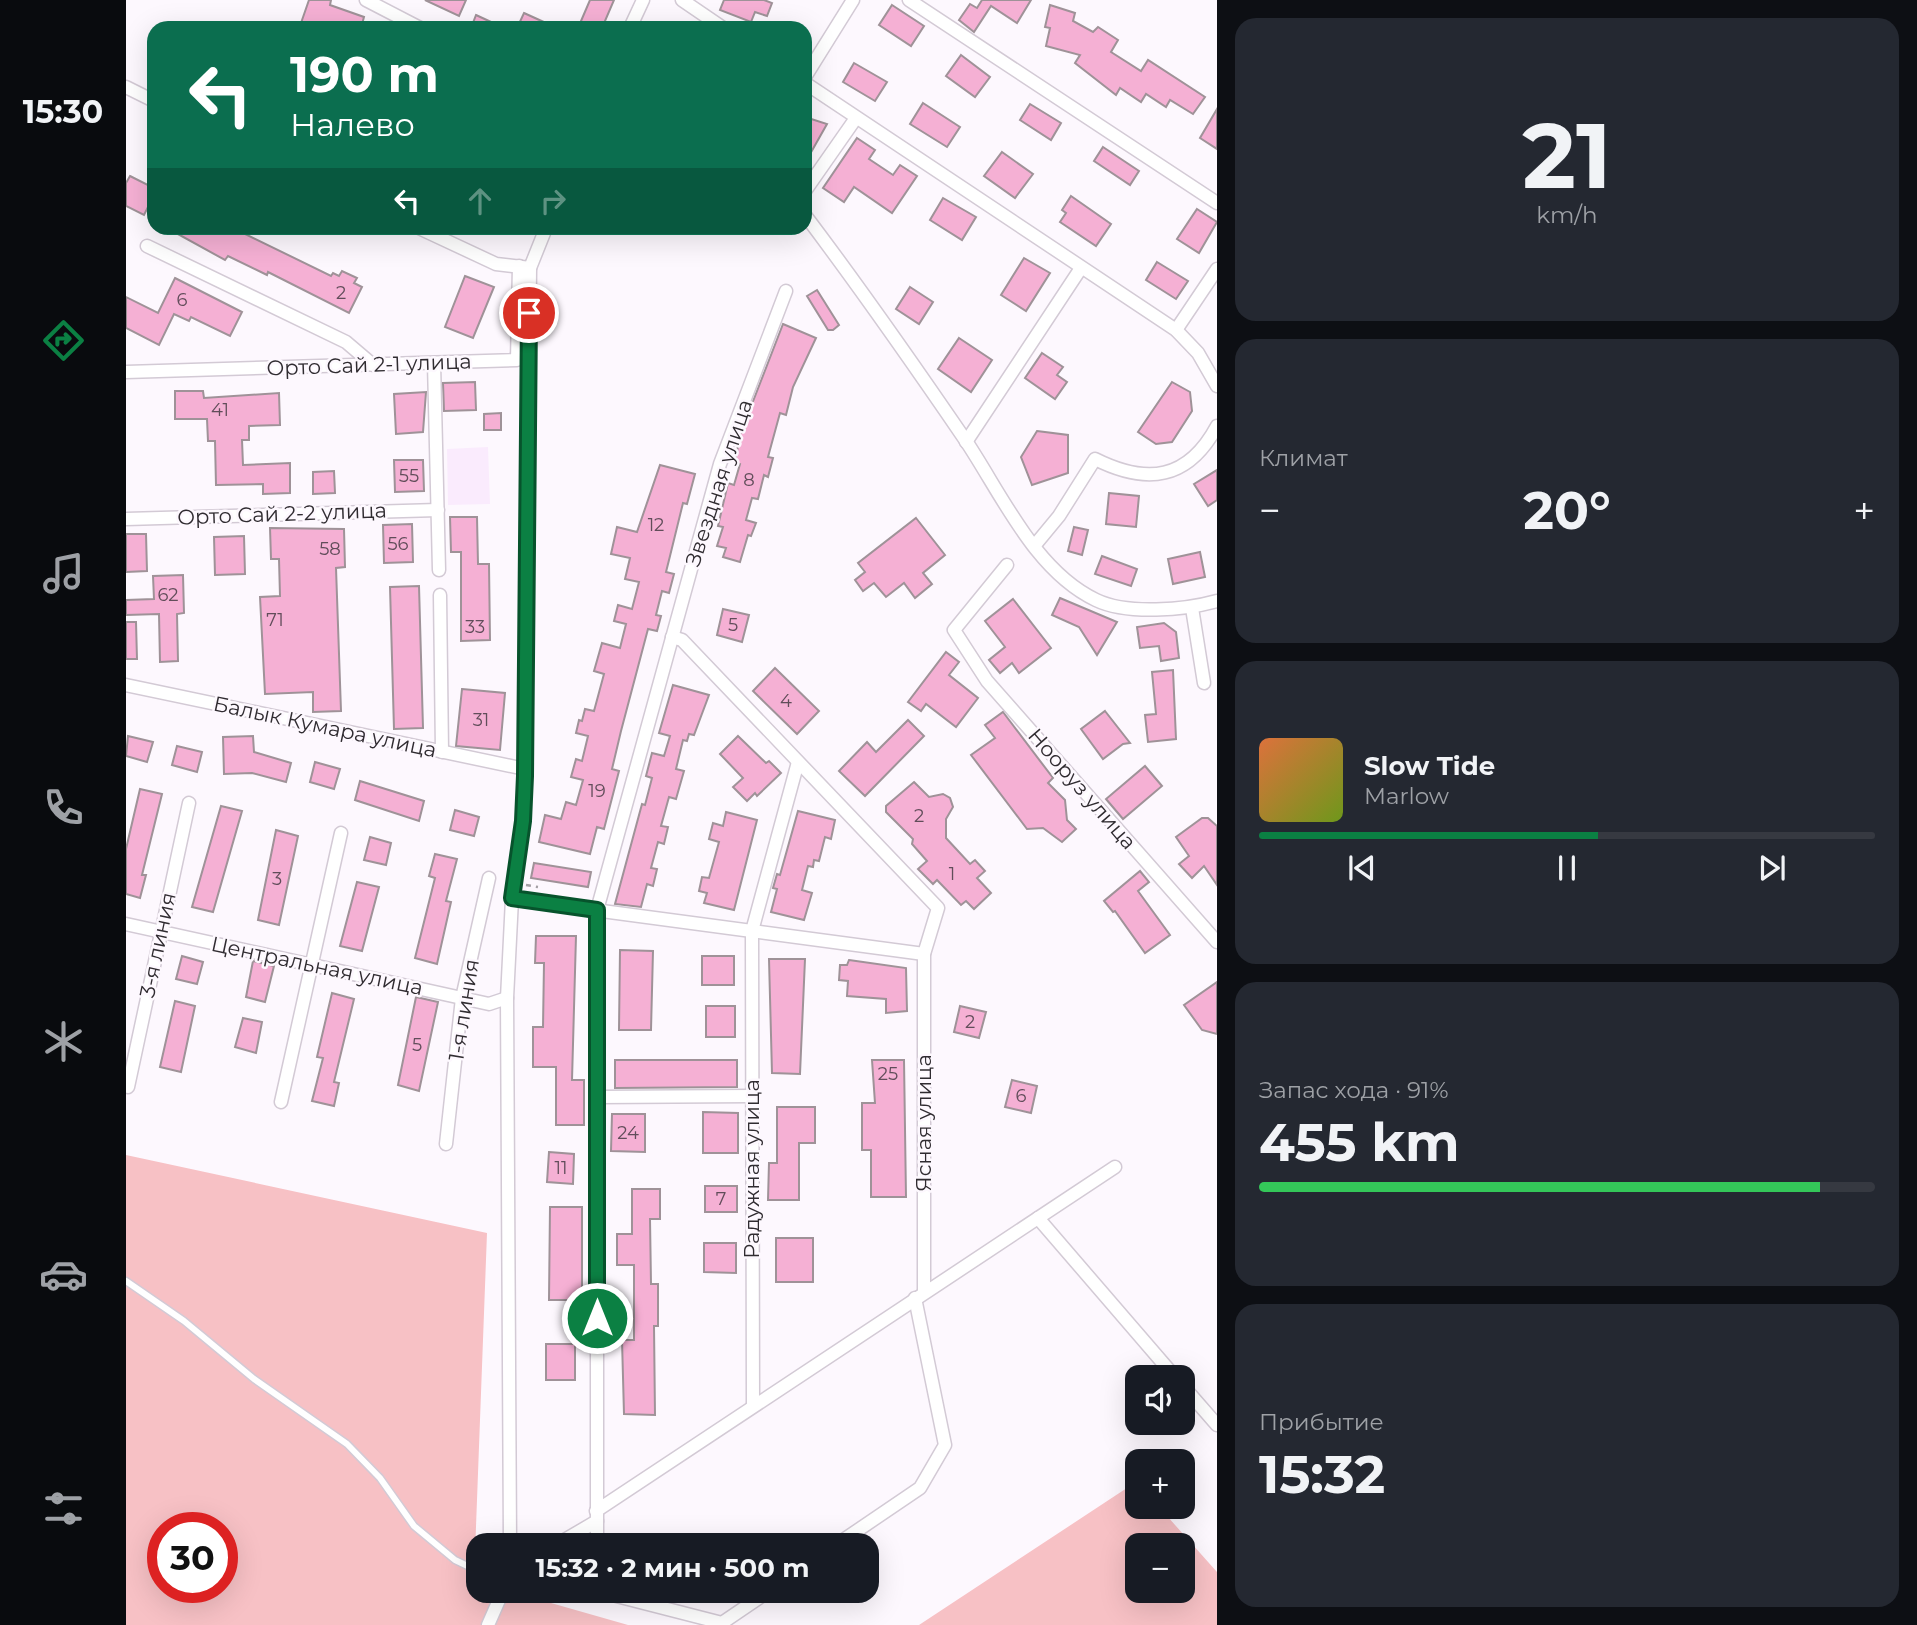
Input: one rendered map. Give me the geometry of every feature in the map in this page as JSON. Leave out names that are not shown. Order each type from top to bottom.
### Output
[{"type":"street","points":[[366,0],[406,21]]},
{"type":"street","points":[[633,21],[643,0]]},
{"type":"street","points":[[682,0],[713,21]]},
{"type":"street","points":[[812,66],[853,0]]},
{"type":"street","points":[[909,0],[1217,203]]},
{"type":"street","points":[[126,87],[147,98]]},
{"type":"street","points":[[812,88],[1176,330],[1198,353],[1217,386]]},
{"type":"street","points":[[812,181],[856,118]]},
{"type":"street","points":[[812,225],[966,442],[1035,545],[1071,584],[1094,599],[1112,606],[1192,608],[1217,601]]},
{"type":"street","points":[[434,235],[496,264],[524,267]]},
{"type":"street","points":[[510,1533],[507,998],[512,898],[523,821],[525,769],[524,267],[542,235]]},
{"type":"street","points":[[147,246],[345,342],[373,365]]},
{"type":"street","name":"Орто Сай 2-1 улица","points":[[126,372],[519,359],[524,267]]},
{"type":"street","points":[[966,442],[1081,268]]},
{"type":"street","points":[[1176,330],[1217,269]]},
{"type":"street","name":"Звездная улица","points":[[597,1533],[597,910],[720,464],[786,290]]},
{"type":"street","points":[[434,363],[439,570]]},
{"type":"street","points":[[1035,545],[1059,516],[1095,459],[1119,471],[1142,477],[1162,475],[1195,453],[1210,438],[1217,426]]},
{"type":"street","name":"Орто Сай 2-2 улица","points":[[126,519],[438,510]]},
{"type":"street","name":"Нооруз улица","points":[[1007,565],[954,630],[987,681],[1217,942]]},
{"type":"street","points":[[440,594],[442,752]]},
{"type":"street","points":[[1192,608],[1204,683]]},
{"type":"street","points":[[512,898],[924,954],[938,908],[682,640],[672,638]]},
{"type":"street","name":"Балык Кумара улица","points":[[126,685],[525,769]]},
{"type":"street","points":[[752,931],[798,762]]},
{"type":"street","name":"3-я линия","points":[[128,1087],[189,803]]},
{"type":"street","points":[[281,1102],[341,833]]},
{"type":"street","name":"1-я линия","points":[[446,1144],[462,998],[489,878]]},
{"type":"street","name":"Центральная улица","points":[[126,925],[489,1004],[507,998]]},
{"type":"street","name":"Радужная улица","points":[[752,931],[753,1406]]},
{"type":"street","name":"Ясная улица","points":[[854,1533],[920,1488],[945,1445],[920,1295],[924,954]]},
{"type":"street","points":[[597,1097],[752,1096]]},
{"type":"street","points":[[573,1533],[753,1406],[1115,1167]]},
{"type":"street","points":[[1038,1218],[1165,1365]]},
{"type":"street","points":[[1195,1400],[1217,1425]]},
{"type":"street","points":[[488,1625],[498,1603]]},
{"type":"street","points":[[644,1603],[722,1623],[751,1603]]},
{"type":"lane","points":[[126,1281],[184,1321],[254,1379],[347,1444],[380,1478],[414,1526],[455,1560],[466,1565]]},
{"type":"shaded area","points":[[488,447],[490,504],[448,505],[447,449]]},
{"type":"shaded area","points":[[126,1155],[487,1233],[476,1533],[466,1533],[466,1603],[551,1603],[628,1625],[126,1625]]},
{"type":"shaded area","points":[[1125,1489],[1125,1519],[1170,1519],[1182,1533],[1125,1533],[1125,1603],[1195,1603],[1195,1547],[1217,1572],[1217,1625],[919,1625]]},
{"type":"building","points":[[309,0],[331,0],[330,5],[364,17],[363,21],[302,21]]},
{"type":"building","points":[[425,0],[466,0],[459,16]]},
{"type":"building","points":[[590,0],[614,0],[605,21],[581,21]]},
{"type":"building","points":[[724,0],[764,0],[772,3],[767,16],[755,12],[751,21],[720,10]]},
{"type":"building","points":[[982,0],[1031,0],[1017,23],[991,6],[974,32],[959,20],[970,4],[977,8]]},
{"type":"building","points":[[892,5],[924,26],[911,46],[879,25]]},
{"type":"building","points":[[1050,5],[1075,13],[1073,21],[1093,32],[1098,27],[1118,40],[1111,52],[1141,71],[1148,60],[1205,97],[1193,114],[1170,100],[1166,107],[1146,94],[1141,102],[1120,88],[1116,95],[1075,63],[1080,55],[1046,46],[1050,28],[1045,27]]},
{"type":"building","points":[[524,13],[542,21],[520,21]]},
{"type":"building","points":[[476,15],[489,21],[474,21]]},
{"type":"building","points":[[961,55],[990,77],[975,97],[946,76]]},
{"type":"building","points":[[854,63],[887,82],[875,101],[843,82]]},
{"type":"building","points":[[923,103],[960,127],[947,147],[910,124]]},
{"type":"building","points":[[1030,104],[1061,123],[1051,140],[1020,120]]},
{"type":"building","points":[[1217,109],[1217,149],[1200,138]]},
{"type":"building","points":[[812,119],[827,124],[812,151]]},
{"type":"building","points":[[857,138],[875,150],[869,159],[893,175],[900,165],[917,176],[892,213],[854,187],[844,202],[823,188]]},
{"type":"building","points":[[1103,147],[1139,171],[1130,185],[1094,161]]},
{"type":"building","points":[[1002,152],[1033,174],[1015,198],[984,176]]},
{"type":"building","points":[[130,176],[147,184],[147,209],[144,215],[126,206],[126,183]]},
{"type":"building","points":[[1071,196],[1111,224],[1096,246],[1060,222],[1066,213],[1062,210]]},
{"type":"building","points":[[943,198],[976,217],[962,240],[930,220]]},
{"type":"building","points":[[1197,209],[1217,222],[1199,253],[1177,239]]},
{"type":"building","points":[[180,235],[247,235],[331,276],[333,273],[339,276],[342,271],[357,278],[354,283],[362,287],[349,313],[268,272],[267,275],[228,256],[225,260]]},
{"type":"building","points":[[1024,258],[1050,273],[1026,311],[1001,295]]},
{"type":"building","points":[[1157,262],[1188,281],[1176,299],[1146,280]]},
{"type":"building","points":[[465,276],[494,287],[473,338],[445,327]]},
{"type":"building","points":[[175,278],[242,312],[230,336],[191,317],[189,321],[174,314],[159,345],[126,328],[126,297],[158,313]]},
{"type":"building","points":[[910,287],[933,302],[919,324],[896,309]]},
{"type":"building","points":[[817,290],[839,325],[833,330],[828,330],[807,296]]},
{"type":"building","points":[[783,324],[816,338],[793,387],[786,415],[780,413],[768,457],[773,458],[768,477],[764,475],[758,499],[752,498],[746,520],[756,523],[751,536],[748,535],[740,562],[723,557],[726,548],[717,546],[723,527],[718,526],[728,483],[734,485],[740,464],[735,462],[740,435]]},
{"type":"building","points":[[959,338],[992,360],[971,392],[938,369]]},
{"type":"building","points":[[1042,353],[1063,367],[1057,375],[1067,382],[1055,399],[1025,378]]},
{"type":"building","points":[[475,382],[476,410],[444,411],[443,383]]},
{"type":"building","points":[[1172,382],[1190,392],[1192,411],[1172,442],[1156,444],[1138,432]]},
{"type":"building","points":[[175,391],[203,391],[204,398],[279,393],[280,425],[249,426],[249,440],[242,440],[243,465],[290,463],[290,493],[263,494],[263,484],[216,485],[215,441],[208,441],[207,419],[175,419]]},
{"type":"building","points":[[426,392],[423,432],[396,434],[394,394]]},
{"type":"building","points":[[501,413],[501,430],[484,430],[484,414]]},
{"type":"building","points":[[1037,431],[1068,435],[1068,473],[1032,485],[1021,457]]},
{"type":"building","points":[[394,460],[423,460],[424,491],[395,492]]},
{"type":"building","points":[[660,465],[695,474],[687,504],[683,503],[666,572],[674,574],[669,593],[662,591],[656,615],[661,616],[657,631],[648,629],[621,731],[612,769],[619,771],[604,829],[597,827],[590,854],[539,842],[545,815],[561,819],[566,802],[576,805],[583,780],[571,777],[576,759],[582,761],[588,736],[576,733],[579,720],[582,721],[585,709],[594,711],[604,674],[594,671],[602,643],[620,648],[626,624],[614,621],[618,605],[632,609],[639,582],[625,579],[630,558],[611,554],[617,527],[637,532]]},
{"type":"building","points":[[1217,470],[1217,500],[1208,506],[1194,484]]},
{"type":"building","points":[[334,471],[335,493],[313,494],[313,472]]},
{"type":"building","points":[[1109,493],[1139,496],[1136,527],[1106,524]]},
{"type":"building","points":[[450,517],[477,517],[478,564],[489,564],[490,640],[461,641],[461,552],[451,552]]},
{"type":"building","points":[[916,518],[945,555],[923,573],[932,584],[915,598],[904,583],[886,597],[874,583],[863,591],[855,580],[865,572],[858,563]]},
{"type":"building","points":[[412,524],[413,562],[384,563],[383,525]]},
{"type":"building","points":[[1074,527],[1088,530],[1082,555],[1068,551]]},
{"type":"building","points":[[270,528],[344,529],[345,567],[336,568],[341,711],[313,712],[313,692],[265,694],[260,597],[280,596],[279,559],[271,559]]},
{"type":"building","points":[[126,534],[146,534],[147,571],[126,572]]},
{"type":"building","points":[[244,536],[245,574],[215,575],[214,537]]},
{"type":"building","points":[[1200,552],[1205,577],[1173,584],[1168,559]]},
{"type":"building","points":[[1102,556],[1137,569],[1131,586],[1095,574]]},
{"type":"building","points":[[183,575],[184,613],[177,614],[178,661],[160,662],[159,614],[126,615],[126,600],[154,599],[153,576]]},
{"type":"building","points":[[419,586],[423,728],[394,729],[390,587]]},
{"type":"building","points":[[1060,598],[1117,622],[1097,655],[1079,627],[1052,615]]},
{"type":"building","points":[[1013,599],[1051,648],[1019,673],[1012,663],[1000,673],[989,660],[1005,647],[985,621]]},
{"type":"building","points":[[723,609],[749,615],[742,642],[717,635]]},
{"type":"building","points":[[126,622],[136,622],[137,659],[126,659]]},
{"type":"building","points":[[1164,623],[1176,632],[1179,658],[1161,661],[1159,646],[1140,648],[1137,627]]},
{"type":"building","points":[[946,652],[959,662],[949,675],[978,698],[956,727],[926,704],[921,711],[908,702]]},
{"type":"building","points":[[775,668],[819,711],[797,734],[753,691]]},
{"type":"building","points":[[1173,670],[1176,739],[1148,742],[1145,715],[1156,714],[1152,672]]},
{"type":"building","points":[[673,685],[709,695],[694,735],[689,734],[687,741],[683,740],[676,769],[684,771],[676,799],[669,797],[661,826],[668,827],[664,844],[658,842],[651,868],[657,869],[653,886],[647,884],[641,907],[615,904],[642,804],[645,805],[652,778],[646,776],[652,753],[664,756],[670,736],[659,733]]},
{"type":"building","points":[[462,689],[505,693],[500,750],[456,746]]},
{"type":"building","points":[[1105,711],[1130,743],[1123,744],[1103,759],[1081,729]]},
{"type":"building","points":[[1003,712],[1053,778],[1048,783],[1065,800],[1067,820],[1076,829],[1062,842],[1043,828],[1027,829],[971,755],[995,738],[985,725]]},
{"type":"building","points":[[908,720],[924,736],[865,796],[839,771],[867,742],[876,752]]},
{"type":"building","points":[[128,736],[153,742],[147,762],[126,756]]},
{"type":"building","points":[[253,736],[254,752],[291,763],[286,782],[252,773],[224,774],[223,737]]},
{"type":"building","points":[[738,736],[766,763],[769,761],[781,773],[757,796],[755,793],[747,801],[733,787],[743,778],[720,754]]},
{"type":"building","points":[[177,746],[202,752],[197,772],[172,765]]},
{"type":"building","points":[[315,762],[340,769],[334,789],[310,782]]},
{"type":"building","points":[[1145,766],[1162,786],[1123,819],[1106,799]]},
{"type":"building","points":[[360,781],[424,801],[419,821],[355,800]]},
{"type":"building","points":[[914,782],[929,797],[943,794],[950,798],[953,807],[946,819],[946,838],[970,864],[975,860],[985,871],[977,878],[991,893],[974,909],[966,901],[961,905],[937,880],[933,884],[918,869],[927,861],[912,844],[913,839],[886,812],[886,806]]},
{"type":"building","points":[[140,789],[162,794],[142,875],[146,875],[140,898],[126,894],[126,849]]},
{"type":"building","points":[[221,806],[242,811],[213,912],[192,907]]},
{"type":"building","points":[[455,810],[479,817],[474,836],[450,830]]},
{"type":"building","points":[[798,811],[835,820],[831,839],[825,837],[819,861],[814,860],[813,867],[808,866],[802,890],[812,893],[804,920],[771,912],[777,889],[773,888],[777,874],[780,875]]},
{"type":"building","points":[[726,812],[757,820],[734,910],[704,903],[707,893],[699,891],[702,877],[709,878],[719,842],[709,839],[713,823],[723,826]]},
{"type":"building","points":[[1202,818],[1208,818],[1217,826],[1217,885],[1204,866],[1192,878],[1179,864],[1189,856],[1176,837]]},
{"type":"building","points":[[276,830],[298,836],[279,925],[258,920]]},
{"type":"building","points":[[370,837],[391,843],[386,865],[364,860]]},
{"type":"building","points":[[435,854],[457,859],[446,901],[451,902],[437,964],[415,958],[435,878],[429,876]]},
{"type":"building","points":[[534,863],[591,872],[588,887],[531,878]]},
{"type":"building","points":[[1140,871],[1149,882],[1138,891],[1170,935],[1145,953],[1115,911],[1104,901]]},
{"type":"building","points":[[357,882],[379,887],[362,951],[340,946]]},
{"type":"building","points":[[536,936],[576,936],[572,1080],[584,1080],[584,1125],[556,1125],[556,1067],[533,1067],[533,1027],[543,1027],[544,963],[535,963]]},
{"type":"building","points":[[620,950],[653,951],[651,1030],[619,1030]]},
{"type":"building","points":[[182,956],[203,962],[197,984],[176,979]]},
{"type":"building","points":[[702,956],[734,956],[734,985],[702,985]]},
{"type":"building","points":[[769,959],[805,959],[800,1074],[772,1073]]},
{"type":"building","points":[[849,960],[906,968],[907,1011],[886,1013],[886,999],[847,996],[848,981],[839,980],[840,965],[847,965]]},
{"type":"building","points":[[253,961],[274,966],[265,1002],[246,997]]},
{"type":"building","points":[[1217,982],[1217,1034],[1202,1030],[1184,1005]]},
{"type":"building","points":[[332,993],[354,999],[334,1082],[339,1083],[334,1106],[312,1101],[323,1058],[317,1057]]},
{"type":"building","points":[[416,997],[438,1002],[419,1091],[398,1085]]},
{"type":"building","points":[[175,1001],[195,1006],[181,1072],[160,1067]]},
{"type":"building","points":[[706,1006],[735,1006],[735,1037],[706,1037]]},
{"type":"building","points":[[960,1006],[986,1012],[979,1038],[954,1032]]},
{"type":"building","points":[[243,1018],[262,1022],[256,1053],[235,1047]]},
{"type":"building","points":[[615,1060],[737,1060],[737,1087],[615,1088]]},
{"type":"building","points":[[872,1060],[904,1060],[906,1197],[871,1197],[871,1150],[862,1150],[862,1103],[875,1103]]},
{"type":"building","points":[[1012,1080],[1037,1086],[1031,1113],[1005,1107]]},
{"type":"building","points":[[777,1107],[815,1107],[815,1143],[799,1143],[799,1200],[768,1200],[769,1163],[777,1163]]},
{"type":"building","points":[[703,1112],[738,1113],[738,1153],[703,1153]]},
{"type":"building","points":[[612,1114],[645,1114],[645,1152],[611,1151]]},
{"type":"building","points":[[549,1152],[574,1154],[573,1184],[547,1182]]},
{"type":"building","points":[[705,1186],[737,1186],[737,1212],[705,1212]]},
{"type":"building","points":[[632,1189],[660,1189],[660,1219],[650,1219],[651,1284],[658,1284],[658,1326],[654,1326],[655,1415],[624,1414],[622,1340],[634,1340],[634,1265],[617,1265],[617,1234],[632,1234]]},
{"type":"building","points":[[550,1207],[582,1207],[582,1300],[549,1300]]},
{"type":"building","points":[[776,1238],[813,1238],[813,1282],[776,1282]]},
{"type":"building","points":[[704,1243],[736,1243],[736,1273],[704,1272]]},
{"type":"building","points":[[546,1344],[575,1344],[575,1380],[546,1380]]},
{"type":"route","points":[[529,313],[525,776],[523,821],[512,898],[597,910],[597,1318]]}]
